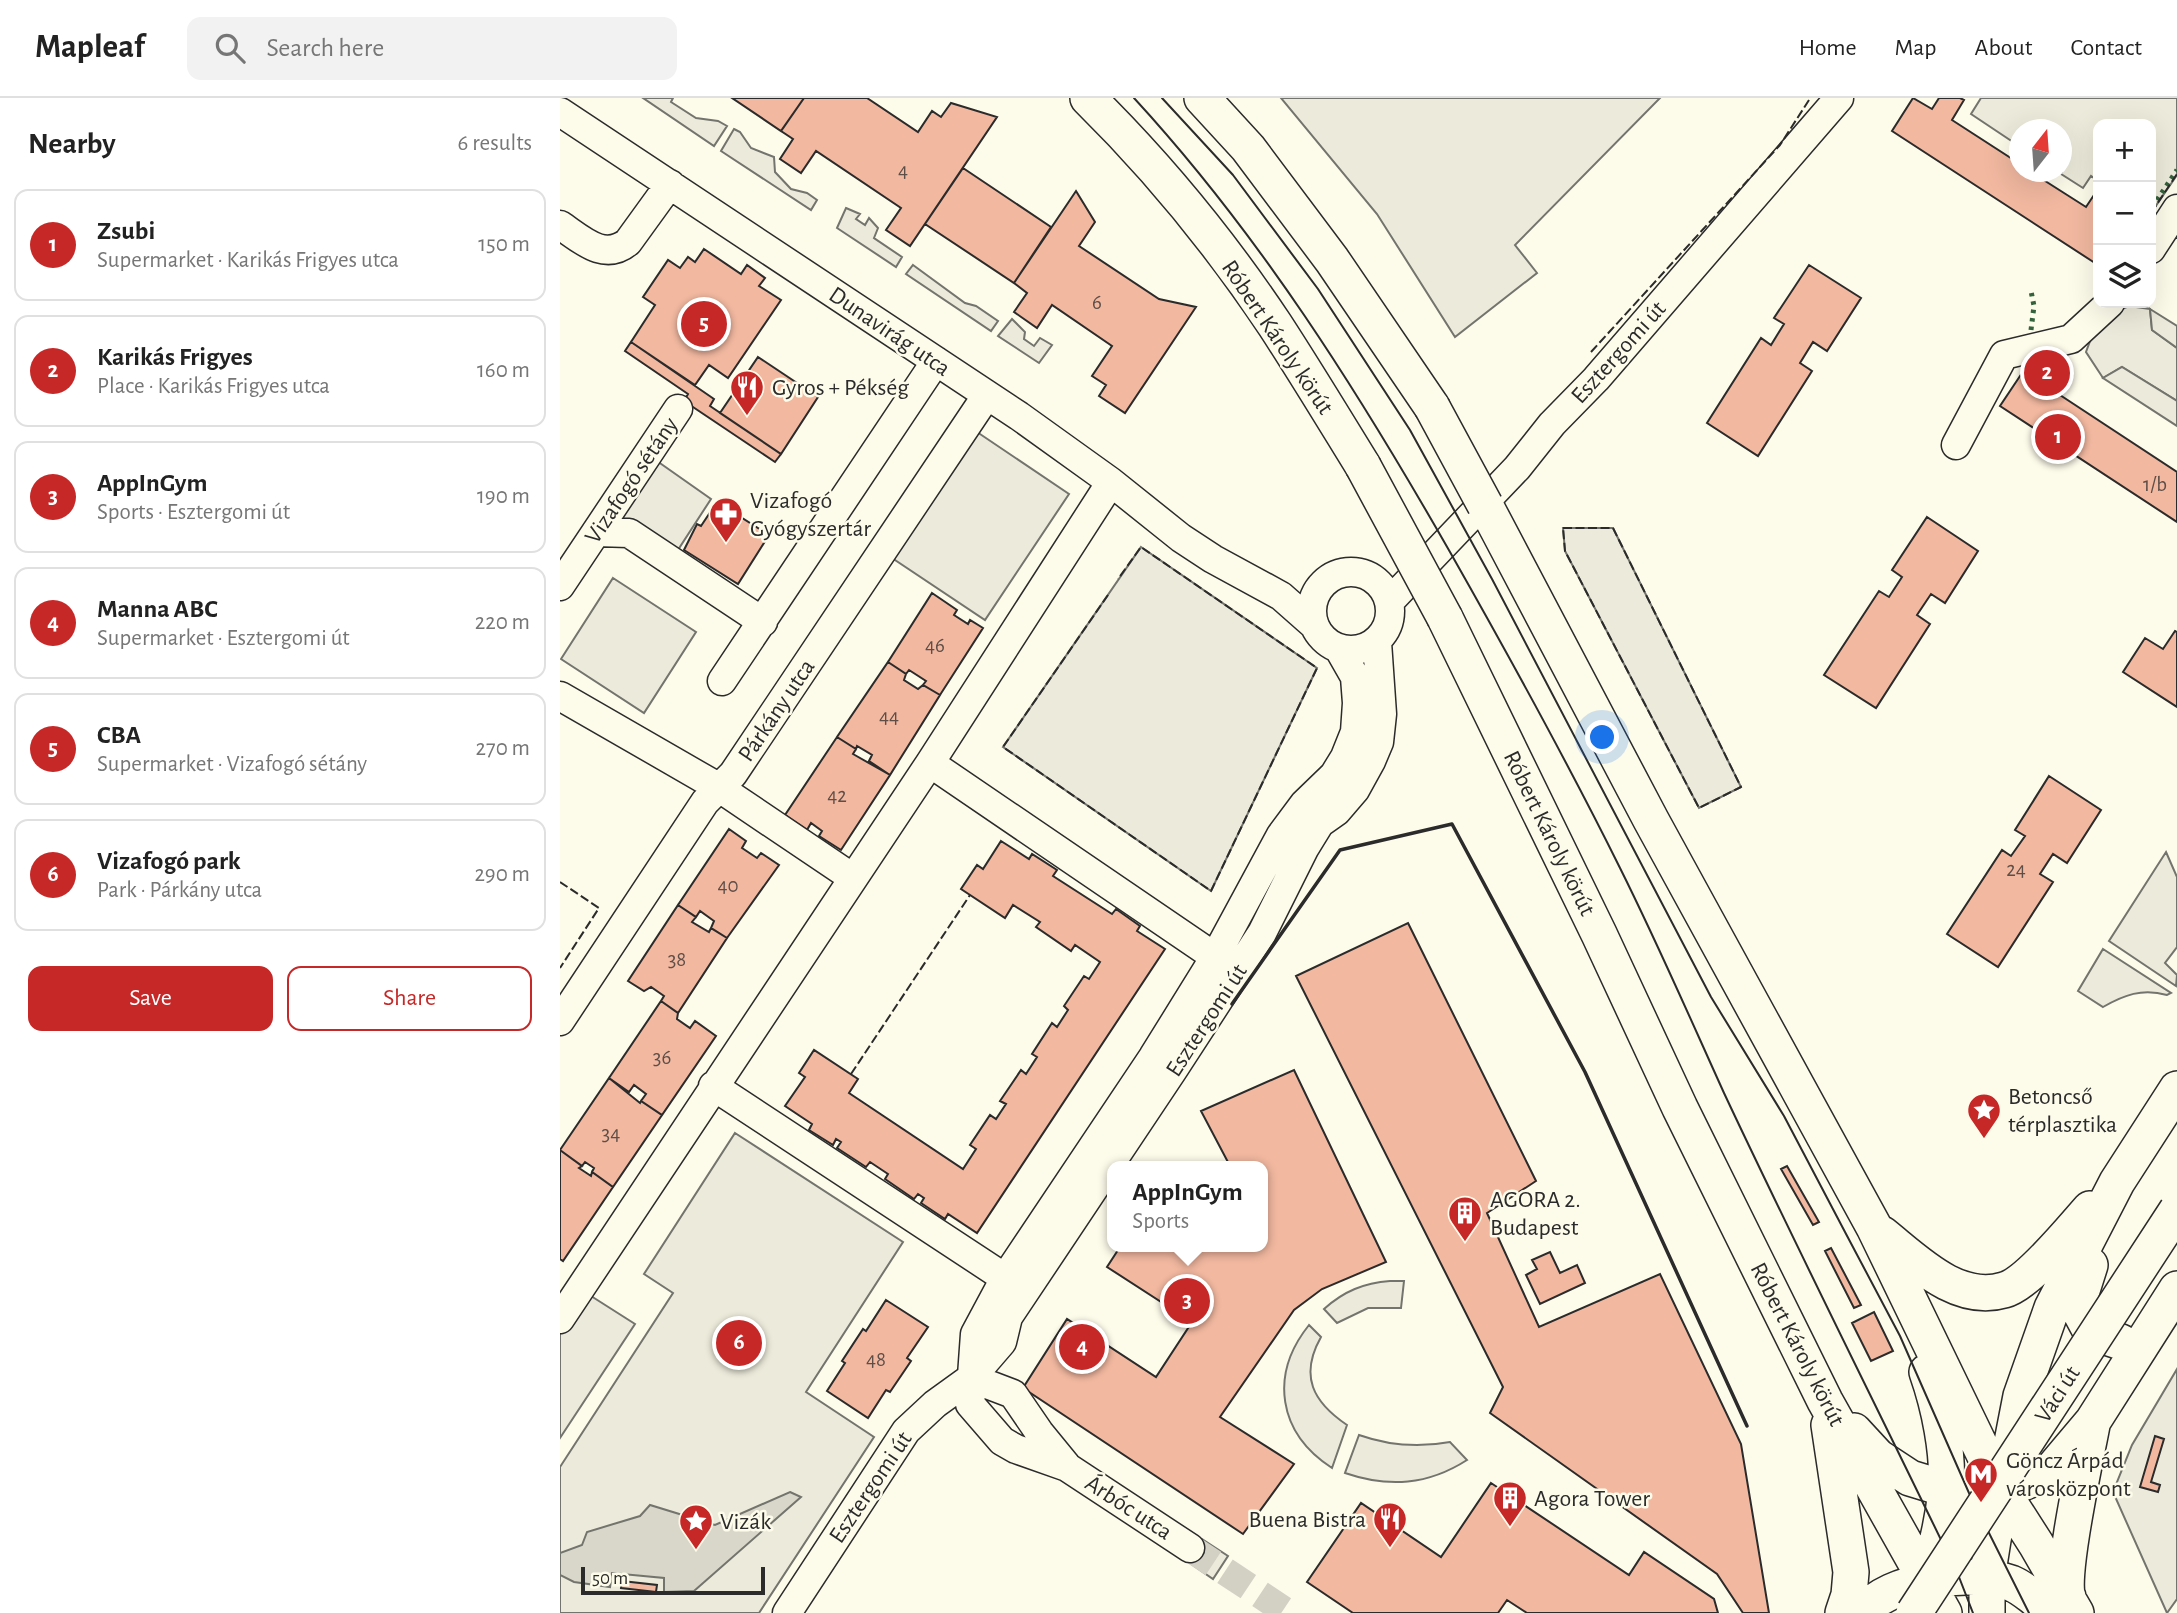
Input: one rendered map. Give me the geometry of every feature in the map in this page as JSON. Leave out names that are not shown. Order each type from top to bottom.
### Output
[{"type":"main road","name":"Róbert Károly körút","points":[[1088,98],[1193,214],[1274,323],[1363,466],[1445,618],[1599,933],[1680,1108],[1825,1401],[1919,1603],[1944,1613]]},
{"type":"main road","points":[[1202,98],[1248,148],[1271,178],[1332,260],[1432,407],[1651,820],[1874,1227],[2002,1491],[2067,1608]]},
{"type":"main road","points":[[1987,1613],[1987,1578],[2021,1396],[2052,1308],[2117,1182],[2177,1089]]},
{"type":"main road","points":[[1874,1227],[1931,1273],[1958,1287],[1980,1293],[2006,1290],[2029,1274],[2117,1182]]},
{"type":"main road","points":[[2117,1182],[2077,1306],[2091,1332],[2127,1343],[2168,1302]]},
{"type":"main road","name":"Váci út","points":[[1919,1603],[2177,1210]]},
{"type":"main road","points":[[1874,1227],[1933,1388],[1943,1435],[1946,1489],[1919,1603]]},
{"type":"main road","points":[[1825,1401],[1878,1457],[1910,1478],[1946,1489],[1986,1494],[2002,1491],[2050,1472],[2093,1421],[2168,1302]]},
{"type":"main road","points":[[1825,1401],[1851,1572],[1849,1595],[1843,1613]]},
{"type":"main road","points":[[2067,1608],[2081,1478],[2093,1421]]},
{"type":"main road","points":[[1919,1603],[1958,1577],[1987,1578],[2013,1584],[2067,1608]]},
{"type":"main road","points":[[1863,1613],[1870,1604],[1891,1591],[1919,1603]]},
{"type":"street","name":"Esztergomi út","points":[[1111,1161],[1262,933],[1320,823],[1337,811],[1355,790],[1371,761],[1379,742],[1382,714],[1377,642],[1387,630],[1391,616],[1390,601],[1517,468],[1552,424],[1597,379],[1839,98]]},
{"type":"street","name":"Dunavirág utca","points":[[560,112],[987,395],[1111,482],[1181,538],[1213,559],[1281,596],[1315,626]]},
{"type":"street","points":[[560,225],[595,248],[608,251],[620,249],[670,184]]},
{"type":"street","points":[[2154,245],[2177,209]]},
{"type":"street","points":[[1956,445],[2004,355],[2071,339],[2105,308]]},
{"type":"street","points":[[722,681],[936,361]]},
{"type":"street","name":"Párkány utca","points":[[560,1021],[705,802],[733,774],[987,395]]},
{"type":"street","name":"Vizafogó sétány","points":[[560,586],[678,410]]},
{"type":"street","points":[[560,1319],[570,1282],[713,1086],[930,763],[1111,482]]},
{"type":"street","points":[[596,532],[629,533],[763,622]]},
{"type":"street","name":"Dunavirág utca","points":[[1213,559],[1284,581],[1325,581]]},
{"type":"street","points":[[1315,626],[1312,602],[1317,590],[1325,581],[1346,571],[1368,575],[1378,581],[1390,601]]},
{"type":"street","name":"Esztergomi út","points":[[971,1378],[975,1334],[1005,1278],[1153,1057],[1215,957],[1281,835],[1304,804],[1334,775],[1355,732],[1355,677],[1339,649],[1324,640],[1315,626]]},
{"type":"street","points":[[1339,649],[1359,650],[1377,642]]},
{"type":"street","points":[[560,696],[718,787],[853,878]]},
{"type":"street","name":"Esztergomi út","points":[[930,763],[1215,957]]},
{"type":"street","points":[[713,1086],[1005,1278]]},
{"type":"street","name":"Esztergomi út","points":[[787,1613],[906,1431],[935,1404],[971,1378],[1002,1342],[1008,1317],[1107,1167]]},
{"type":"street","name":"Árbóc utca","points":[[1067,1467],[1013,1394],[971,1378],[970,1404],[1002,1441],[1016,1449],[1067,1467],[1190,1548]]},
{"type":"shaded area","points":[[643,98],[673,98],[671,102],[696,118],[718,121],[727,126],[714,146]]},
{"type":"shaded area","points":[[1281,98],[1660,98],[1515,245],[1537,273],[1455,337],[1377,214]]},
{"type":"shaded area","points":[[1981,98],[2177,98],[2177,175],[2156,206],[2156,119],[2093,119],[2093,177],[2091,176],[2083,188],[2072,181],[2072,119],[2009,119],[2009,139],[1971,114]]},
{"type":"shaded area","points":[[734,129],[740,132],[751,148],[774,157],[775,172],[791,189],[807,193],[817,200],[811,210],[721,151]]},
{"type":"shaded area","points":[[846,208],[860,214],[856,219],[865,225],[869,218],[878,228],[874,238],[902,257],[896,267],[837,228]]},
{"type":"shaded area","points":[[913,265],[965,303],[976,306],[998,321],[991,331],[906,274]]},
{"type":"shaded area","points":[[2125,308],[2150,309],[2152,330],[2177,348],[2177,401],[2122,367],[2103,378],[2086,352],[2101,323]]},
{"type":"shaded area","points":[[2150,309],[2177,326],[2177,348],[2152,330]]},
{"type":"shaded area","points":[[1012,319],[1025,332],[1024,339],[1034,346],[1040,338],[1052,345],[1039,363],[998,336]]},
{"type":"shaded area","points":[[2122,367],[2177,401],[2177,426],[2103,378]]},
{"type":"shaded area","points":[[977,432],[1069,494],[985,620],[892,558]]},
{"type":"shaded area","points":[[647,454],[711,499],[674,556],[608,514]]},
{"type":"shaded area","points":[[1563,528],[1613,528],[1741,787],[1699,808],[1565,551]]},
{"type":"shaded area","points":[[1141,547],[1317,668],[1211,891],[1003,747]]},
{"type":"shaded area","points":[[613,578],[696,632],[644,713],[561,659]]},
{"type":"shaded area","points":[[2166,852],[2177,877],[2177,947],[2165,963],[2177,975],[2176,986],[2109,941]]},
{"type":"shaded area","points":[[2103,949],[2171,993],[2133,994],[2103,1007],[2078,991]]},
{"type":"shaded area","points":[[735,1133],[903,1242],[806,1392],[874,1437],[759,1613],[560,1613],[560,1467],[673,1293],[644,1274]]},
{"type":"shaded area","points":[[1390,1281],[1404,1281],[1401,1308],[1368,1308],[1337,1323],[1324,1309],[1355,1289]]},
{"type":"shaded area","points":[[580,1289],[635,1324],[560,1438],[560,1319]]},
{"type":"shaded area","points":[[1309,1325],[1321,1337],[1311,1364],[1313,1387],[1326,1407],[1347,1425],[1332,1468],[1300,1438],[1290,1421],[1285,1402],[1284,1383],[1288,1364],[1296,1344]]},
{"type":"shaded area","points":[[2177,1369],[2177,1599],[2167,1613],[2113,1492],[2132,1445]]},
{"type":"shaded area","points":[[1359,1435],[1404,1445],[1450,1442],[1467,1460],[1438,1475],[1408,1482],[1361,1478],[1345,1473]]},
{"type":"shaded area","points":[[790,1492],[801,1497],[694,1591],[664,1592],[664,1578],[612,1573],[610,1587],[574,1582],[560,1575],[560,1553],[582,1545],[587,1532],[640,1516],[650,1505],[715,1525]]},
{"type":"shaded area","points":[[1202,1539],[1228,1556],[1213,1579],[1187,1561]]},
{"type":"building","points":[[732,98],[804,98],[781,131]]},
{"type":"building","points":[[804,98],[867,98],[918,132],[932,111],[941,117],[951,103],[997,117],[910,246],[886,230],[901,208],[816,151],[801,173],[780,159],[793,139],[781,131]]},
{"type":"building","points":[[1913,98],[1932,109],[1939,98],[1964,100],[1952,120],[2009,157],[2009,182],[2047,182],[2086,207],[2093,196],[2093,262],[1892,131]]},
{"type":"building","points":[[963,168],[1051,227],[1014,283],[925,224]]},
{"type":"building","points":[[1076,191],[1095,222],[1079,246],[1159,299],[1196,307],[1125,413],[1099,396],[1106,385],[1092,376],[1112,346],[1052,305],[1037,328],[1014,312],[1027,293],[1014,283]]},
{"type":"building","points":[[704,249],[741,274],[747,265],[765,278],[759,286],[781,300],[728,378],[709,365],[695,385],[631,342],[655,305],[643,297],[668,260],[680,268],[688,257],[695,262]]},
{"type":"building","points":[[1809,265],[1861,298],[1827,351],[1813,342],[1800,363],[1812,371],[1758,456],[1707,423],[1761,338],[1771,345],[1784,324],[1774,318]]},
{"type":"building","points":[[631,342],[714,399],[710,406],[781,454],[775,462],[684,401],[688,394],[625,351]]},
{"type":"building","points":[[758,357],[818,397],[781,454],[720,413]]},
{"type":"building","points":[[2053,364],[2072,376],[2060,395],[2177,472],[2177,522],[2000,406],[2022,373],[2040,384]]},
{"type":"building","name":"Vizafogó Gyógyszertár","points":[[717,502],[769,535],[738,584],[684,550],[697,524],[701,526]]},
{"type":"building","points":[[1927,517],[1978,551],[1945,603],[1931,594],[1917,615],[1930,624],[1876,708],[1824,675],[1879,591],[1889,597],[1902,577],[1892,570]]},
{"type":"building","points":[[932,593],[957,610],[954,615],[968,624],[970,620],[983,628],[940,695],[923,685],[926,681],[909,670],[906,674],[888,662]]},
{"type":"building","points":[[2175,631],[2177,707],[2123,672],[2145,638],[2163,649]]},
{"type":"building","points":[[888,662],[906,674],[904,680],[918,689],[923,685],[940,695],[890,775],[869,761],[872,755],[837,737]]},
{"type":"building","points":[[837,737],[856,749],[853,754],[890,775],[841,850],[819,836],[822,831],[811,823],[807,830],[785,815]]},
{"type":"building","points":[[2049,776],[2101,810],[2067,863],[2053,854],[2040,874],[2053,882],[1998,967],[1947,934],[2002,850],[2011,856],[2025,836],[2015,830]]},
{"type":"building","points":[[729,829],[746,841],[742,848],[757,858],[761,853],[779,865],[727,938],[711,928],[714,921],[700,911],[696,917],[678,905]]},
{"type":"building","points":[[1001,841],[1029,859],[1032,854],[1057,870],[1053,876],[1112,914],[1116,909],[1140,926],[1137,931],[1165,949],[977,1233],[948,1214],[945,1219],[921,1203],[924,1198],[918,1194],[914,1199],[885,1179],[888,1174],[870,1162],[866,1167],[837,1148],[841,1142],[836,1139],[833,1145],[809,1130],[812,1124],[785,1106],[805,1077],[799,1073],[814,1050],[858,1079],[849,1093],[963,1169],[976,1149],[970,1145],[990,1115],[996,1119],[1006,1104],[1000,1101],[1021,1070],[1026,1074],[1037,1057],[1032,1054],[1052,1023],[1057,1027],[1068,1010],[1064,1006],[1084,976],[1089,979],[1100,962],[1075,945],[1071,951],[1036,927],[1040,922],[1013,905],[1005,918],[961,889],[977,865],[983,869]]},
{"type":"building","points":[[678,905],[696,917],[692,922],[709,932],[711,928],[727,938],[678,1013],[661,1001],[664,996],[651,987],[644,991],[628,981]]},
{"type":"building","name":"AGORA 2. Budapest","points":[[1408,923],[1536,1181],[1487,1213],[1539,1327],[1660,1274],[1741,1444],[1769,1613],[1743,1613],[1717,1574],[1490,1413],[1503,1387],[1296,976]]},
{"type":"building","points":[[661,1001],[678,1013],[677,1019],[690,1028],[695,1021],[716,1036],[662,1115],[641,1101],[646,1094],[634,1085],[629,1092],[609,1078]]},
{"type":"building","points":[[1294,1070],[1386,1262],[1322,1289],[1294,1310],[1220,1417],[1294,1464],[1243,1534],[1023,1388],[1067,1319],[1156,1377],[1192,1322],[1107,1267],[1117,1252],[1268,1252],[1268,1161],[1227,1161],[1201,1111]]},
{"type":"building","points":[[609,1078],[640,1103],[641,1101],[662,1115],[613,1187],[592,1172],[594,1168],[585,1162],[582,1166],[560,1150]]},
{"type":"building","points":[[560,1150],[582,1166],[579,1168],[591,1176],[592,1172],[613,1187],[563,1261],[560,1259]]},
{"type":"building","points":[[1787,1166],[1819,1222],[1813,1225],[1781,1169]]},
{"type":"building","points":[[1831,1248],[1861,1305],[1854,1308],[1825,1251]]},
{"type":"building","points":[[1550,1252],[1560,1273],[1577,1265],[1585,1283],[1540,1304],[1526,1275],[1537,1269],[1532,1260]]},
{"type":"building","points":[[886,1300],[928,1327],[907,1358],[911,1361],[890,1392],[886,1390],[868,1418],[827,1391],[845,1363],[842,1361]]},
{"type":"building","points":[[1874,1312],[1893,1351],[1871,1361],[1852,1323]]},
{"type":"building","points":[[2155,1436],[2164,1439],[2151,1482],[2160,1485],[2158,1492],[2140,1487]]},
{"type":"building","name":"Agora Tower","points":[[1491,1483],[1629,1575],[1644,1552],[1714,1599],[1718,1613],[1527,1613],[1507,1600],[1498,1613],[1353,1613],[1307,1582],[1361,1503],[1441,1557]]},
{"type":"building","points":[[622,1581],[657,1585],[656,1592],[621,1588]]},
{"type":"tunnel","points":[[1190,1548],[1288,1613]]},
{"type":"tram line","points":[[1134,98],[1224,204],[1305,316],[1380,432],[1494,630],[1634,896],[1724,1093],[1959,1577],[1973,1613]]},
{"type":"tram line","points":[[1162,98],[1233,175],[1318,289],[1410,430],[1492,579],[1711,997],[1784,1116],[1900,1336],[1969,1493],[2029,1613]]},
{"type":"hedge","points":[[2157,200],[2177,170]]},
{"type":"hedge","points":[[2031,291],[2034,306],[2031,330]]},
{"type":"fence","points":[[1591,352],[1780,145],[1809,100]]},
{"type":"fence","points":[[2156,206],[2177,174]]},
{"type":"fence","points":[[1563,528],[1613,528],[1741,787],[1699,808],[1565,551],[1563,528]]},
{"type":"fence","points":[[1108,595],[1003,747],[1211,891],[1317,668],[1141,547],[1118,579]]},
{"type":"fence","points":[[560,882],[599,908],[560,968]]},
{"type":"fence","points":[[851,1074],[970,895]]},
{"type":"wall","points":[[1232,1004],[1340,850],[1452,824],[1585,1072],[1747,1426]]},
{"type":"place","name":"CBA","points":[[704,324]]},
{"type":"place","name":"Karikás Frigyes","points":[[2047,373]]},
{"type":"place","name":"Gyros + Pékség","points":[[747,417]]},
{"type":"place","name":"Zsubi","points":[[2058,437]]},
{"type":"place","name":"Vizafogó Gyógyszertár","points":[[726,544]]},
{"type":"place","name":"Betoncső térplasztika","points":[[1984,1140]]},
{"type":"place","name":"AGORA 2. Budapest","points":[[1465,1243]]},
{"type":"place","name":"AppInGym","points":[[1187,1301]]},
{"type":"place","name":"Vizafogó park","points":[[739,1343]]},
{"type":"place","name":"Manna ABC","points":[[1082,1347]]},
{"type":"place","name":"Göncz Árpád városközpont","points":[[1981,1504]]},
{"type":"place","name":"Agora Tower","points":[[1510,1528]]},
{"type":"place","name":"Buena Bistra","points":[[1390,1549]]},
{"type":"place","name":"Vizák","points":[[696,1551]]}]
